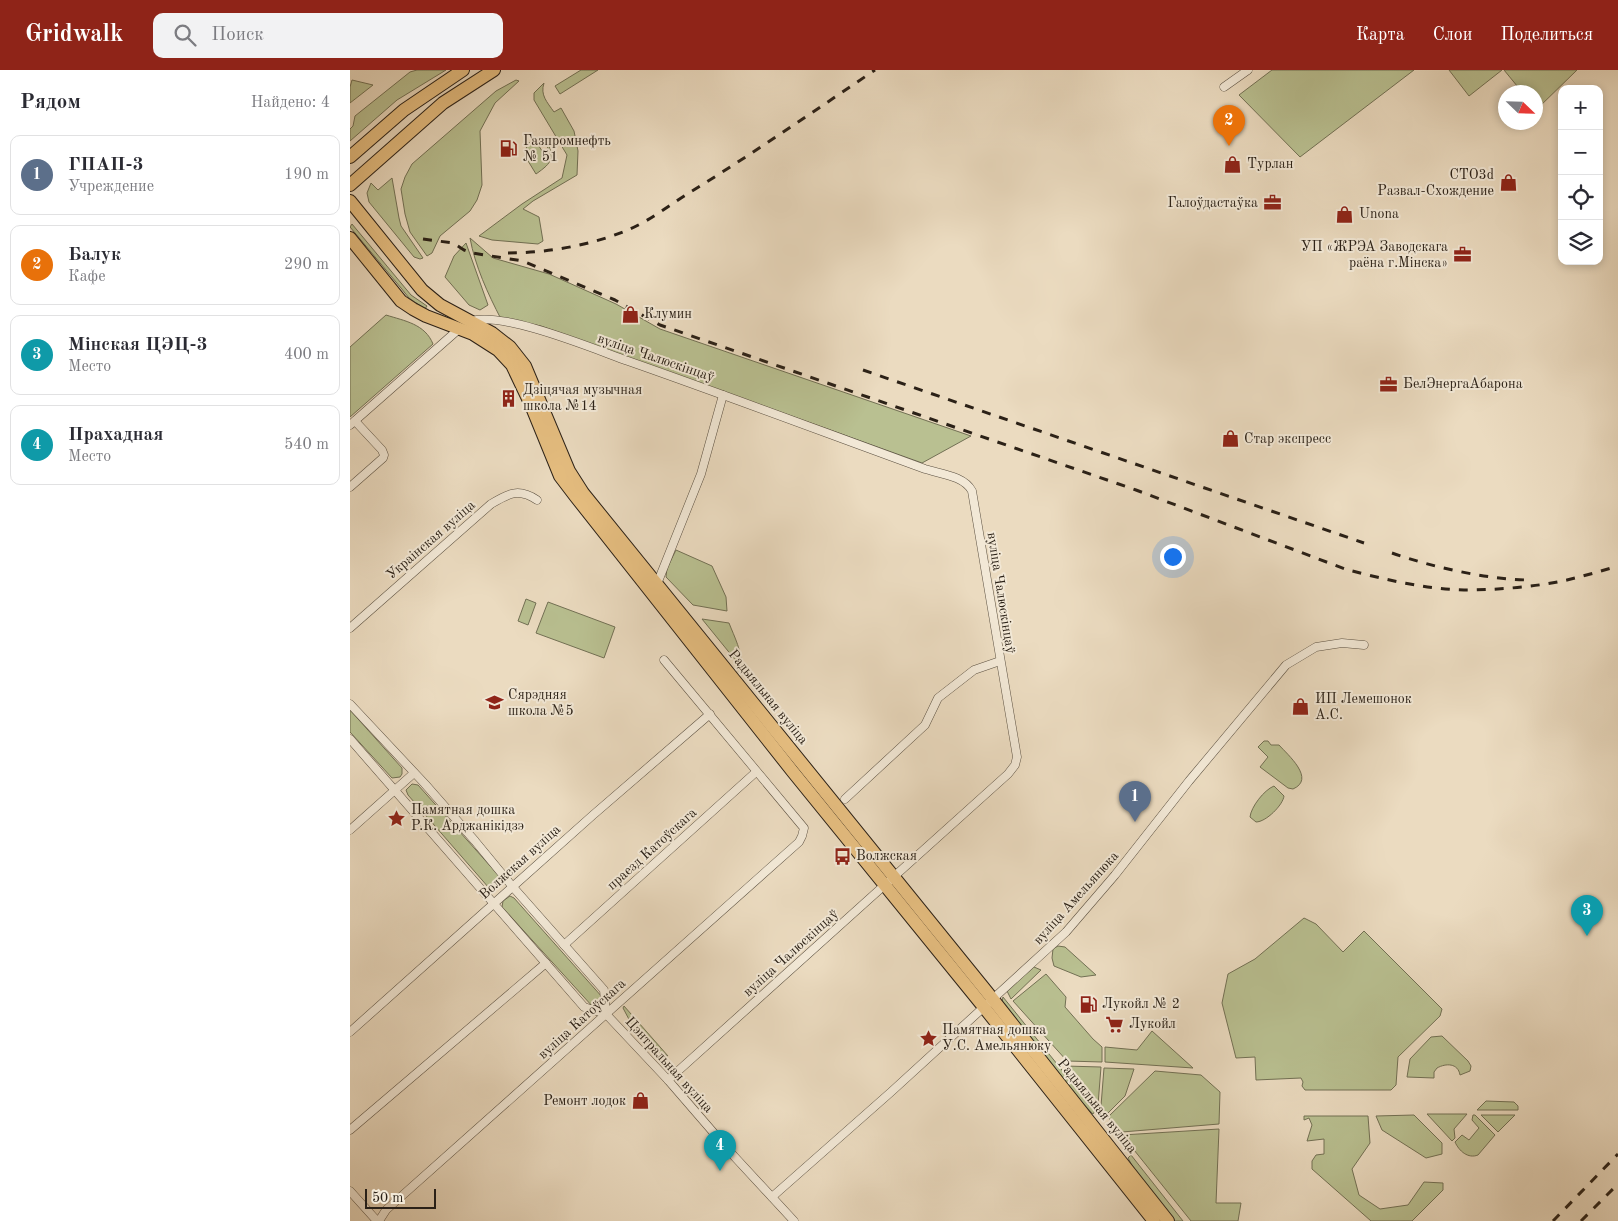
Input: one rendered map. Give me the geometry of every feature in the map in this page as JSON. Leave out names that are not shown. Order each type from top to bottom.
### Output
[{"type":"main road","points":[[350,157],[404,110],[463,70]]},
{"type":"main road","points":[[350,185],[443,103],[494,70]]},
{"type":"main road","name":"Радыяльная вуліца","points":[[350,201],[422,290],[473,334],[488,343],[512,365],[531,405],[560,476],[654,597],[1168,1221]]},
{"type":"main road","name":"Радыяльная вуліца","points":[[350,238],[401,301],[426,316],[492,333],[518,356],[525,366],[569,471],[583,492],[889,881]]},
{"type":"main road","name":"Радыяльная вуліца","points":[[988,1002],[1154,1221]]},
{"type":"street","points":[[1224,87],[1248,70]]},
{"type":"street","name":"вуліца Чалюскінцаў","points":[[464,325],[478,319],[499,320],[536,329],[925,469],[961,480],[969,484],[972,491],[1017,757],[1015,765],[1008,774],[668,1080]]},
{"type":"street","points":[[350,488],[384,455],[353,423],[464,325]]},
{"type":"street","points":[[656,584],[701,474],[723,395]]},
{"type":"street","name":"Украінская вуліца","points":[[350,628],[491,504],[509,494],[522,492],[537,500]]},
{"type":"street","name":"вуліца Амельянюка","points":[[772,1196],[869,1112],[1066,932],[1115,875],[1286,665],[1316,647],[1342,644],[1364,645]]},
{"type":"street","points":[[664,660],[756,772]]},
{"type":"street","points":[[846,799],[925,725],[938,698],[974,670],[1000,661]]},
{"type":"street","name":"Цэнтральная вуліца","points":[[350,704],[475,841],[604,990],[606,1014]]},
{"type":"street","name":"Волжская вуліца","points":[[350,1032],[512,886],[710,714]]},
{"type":"street","name":"Цэнтральная вуліца","points":[[350,739],[584,1008],[606,1014],[668,1080],[732,1154],[794,1221]]},
{"type":"street","name":"вуліца Катоўскага","points":[[378,1221],[386,1210],[799,842],[804,828],[756,772]]},
{"type":"street","name":"праезд Катоўскага","points":[[564,945],[756,772]]},
{"type":"street","points":[[350,830],[414,773]]},
{"type":"street","points":[[350,1130],[546,963]]},
{"type":"street","points":[[350,1191],[378,1221]]},
{"type":"green space","points":[[417,70],[446,70],[397,100],[350,141],[350,129],[353,126],[355,116],[410,72]]},
{"type":"green space","points":[[581,70],[598,70],[560,94],[555,86]]},
{"type":"green space","points":[[1272,70],[1414,70],[1300,157],[1239,95]]},
{"type":"green space","points":[[1449,70],[1502,70],[1469,96]]},
{"type":"green space","points":[[1504,70],[1577,70],[1562,85],[1558,85],[1558,89],[1543,103],[1543,85],[1516,85]]},
{"type":"green space","points":[[352,80],[373,85],[350,103],[350,87]]},
{"type":"green space","points":[[516,80],[519,81],[495,103],[480,131],[482,185],[477,200],[470,211],[440,236],[432,253],[427,256],[410,232],[401,189],[405,177],[412,164],[496,91]]},
{"type":"green space","points":[[544,83],[543,91],[547,102],[554,112],[561,108],[574,131],[578,151],[577,175],[523,209],[539,217],[543,241],[538,244],[492,240],[479,236],[522,204],[562,178],[567,155],[534,100],[534,93]]},
{"type":"green space","points":[[546,139],[549,145],[551,153],[543,140]]},
{"type":"green space","points":[[535,140],[546,157],[551,153],[549,163],[536,174],[525,156],[527,144]]},
{"type":"green space","points":[[392,178],[401,226],[423,258],[414,257],[369,202],[367,193],[371,183],[378,190]]},
{"type":"green space","points":[[352,224],[411,295],[427,306],[425,309],[409,298],[350,227]]},
{"type":"green space","points":[[470,238],[493,258],[549,274],[616,304],[660,329],[971,436],[922,463],[541,326],[501,319],[482,280]]},
{"type":"green space","points":[[466,243],[488,305],[480,310],[469,305],[445,277],[454,256]]},
{"type":"green space","points":[[386,315],[414,324],[425,332],[433,344],[350,417],[350,347]]},
{"type":"green space","points":[[676,550],[712,566],[726,597],[727,611],[693,605],[666,577],[667,568]]},
{"type":"green space","points":[[526,599],[536,603],[528,625],[518,621]]},
{"type":"green space","points":[[548,602],[615,627],[604,658],[536,633]]},
{"type":"green space","points":[[702,619],[729,623],[739,650],[741,667]]},
{"type":"green space","points":[[350,710],[402,768],[400,777],[392,778],[350,732]]},
{"type":"green space","points":[[1264,741],[1268,741],[1271,745],[1279,745],[1298,767],[1302,779],[1299,785],[1293,789],[1288,788],[1260,767],[1268,757],[1258,747]]},
{"type":"green space","points":[[412,784],[418,785],[500,877],[501,883],[497,889],[489,888],[408,795],[406,790]]},
{"type":"green space","points":[[1274,786],[1284,796],[1283,800],[1269,816],[1256,822],[1250,817],[1255,804],[1262,795]]},
{"type":"green space","points":[[510,896],[514,898],[603,998],[603,1003],[600,1006],[593,1007],[502,907],[503,901]]},
{"type":"green space","points":[[1304,918],[1316,924],[1343,952],[1364,931],[1442,1009],[1440,1016],[1398,1057],[1396,1085],[1391,1090],[1305,1090],[1302,1086],[1301,1078],[1256,1080],[1255,1057],[1236,1058],[1222,1003],[1228,974],[1255,959]]},
{"type":"green space","points":[[1058,946],[1065,947],[1096,975],[1081,977],[1054,966],[1052,958],[1053,949]]},
{"type":"green space","points":[[1034,967],[1041,970],[1011,999],[1007,991]]},
{"type":"green space","points":[[1046,974],[1066,997],[1065,1007],[1102,1047],[1102,1062],[1067,1061],[1013,1001]]},
{"type":"green space","points":[[1003,997],[1095,1111],[1093,1114],[1073,1093],[1007,1011],[1002,1001]]},
{"type":"green space","points":[[624,1006],[668,1056],[653,1050],[632,1025],[623,1008]]},
{"type":"green space","points":[[1152,1031],[1193,1068],[1105,1062],[1105,1047],[1137,1050]]},
{"type":"green space","points":[[1442,1036],[1468,1061],[1471,1066],[1470,1071],[1460,1075],[1454,1066],[1444,1065],[1437,1068],[1434,1072],[1434,1078],[1407,1077],[1410,1059],[1431,1037]]},
{"type":"green space","points":[[1065,1066],[1101,1067],[1098,1105]]},
{"type":"green space","points":[[1104,1068],[1134,1069],[1125,1096],[1106,1115],[1101,1106]]},
{"type":"green space","points":[[1155,1071],[1201,1075],[1220,1092],[1219,1124],[1122,1132],[1115,1127],[1108,1117]]},
{"type":"green space","points":[[1486,1101],[1514,1102],[1518,1106],[1518,1110],[1477,1110]]},
{"type":"green space","points":[[1427,1114],[1467,1114],[1454,1129],[1455,1138],[1452,1141]]},
{"type":"green space","points":[[1414,1115],[1442,1143],[1442,1154],[1426,1158],[1382,1130],[1376,1116]]},
{"type":"green space","points":[[1473,1115],[1495,1135],[1478,1155],[1471,1156],[1461,1151],[1455,1142],[1462,1135],[1469,1140],[1479,1128],[1472,1120]]},
{"type":"green space","points":[[1481,1115],[1515,1115],[1498,1132]]},
{"type":"green space","points":[[1304,1116],[1368,1116],[1370,1143],[1352,1169],[1359,1195],[1380,1209],[1408,1205],[1424,1182],[1443,1183],[1443,1190],[1412,1221],[1371,1221],[1312,1169],[1312,1161],[1316,1155],[1324,1154],[1324,1139],[1307,1141],[1312,1125],[1309,1118],[1304,1120]]},
{"type":"green space","points":[[1219,1129],[1216,1203],[1241,1203],[1238,1221],[1191,1221],[1122,1135]]},
{"type":"green space","points":[[1131,1155],[1183,1221],[1173,1221],[1139,1178],[1128,1158]]},
{"type":"railway","points":[[508,253],[539,252],[586,244],[616,235],[638,225],[784,132],[875,70]]},
{"type":"railway","points":[[423,239],[453,243],[472,253],[523,261],[615,300],[660,325],[1136,490],[1345,569],[1404,583],[1464,590],[1542,585],[1618,566]]},
{"type":"railway","points":[[863,370],[1364,543]]},
{"type":"railway","points":[[1392,553],[1459,571],[1528,580]]},
{"type":"railway","points":[[1553,1221],[1618,1154]]},
{"type":"railway","points":[[1581,1221],[1618,1184]]},
{"type":"place","name":"Балук","points":[[1229,146]]},
{"type":"place","name":"Газпромнефть № 51","points":[[509,149]]},
{"type":"place","name":"Турлан","points":[[1233,164]]},
{"type":"place","name":"СТО3d Развал-Схождение","points":[[1508,183]]},
{"type":"place","name":"Галоўдастаўка","points":[[1272,203]]},
{"type":"place","name":"Unona","points":[[1345,214]]},
{"type":"place","name":"УП «ЖРЭА Заводскага раёна г.Мінска»","points":[[1462,255]]},
{"type":"place","name":"Клумин","points":[[630,314]]},
{"type":"place","name":"БелЭнергаАбарона","points":[[1389,384]]},
{"type":"place","name":"Дзіцячая музычная школа №14","points":[[509,398]]},
{"type":"place","name":"Стар экспресс","points":[[1230,439]]},
{"type":"place","name":"Сярэдняя школа №5","points":[[494,703]]},
{"type":"place","name":"ИП Лемешонок А.С.","points":[[1301,707]]},
{"type":"place","name":"Памятная дошка Р.К. Арджанікідзэ","points":[[397,818]]},
{"type":"place","name":"ГПАП-3","points":[[1135,822]]},
{"type":"place","name":"Волжская","points":[[842,856]]},
{"type":"place","name":"Мінская ЦЭЦ-3","points":[[1587,936]]},
{"type":"place","name":"Лукойл № 2","points":[[1088,1004]]},
{"type":"place","name":"Лукойл","points":[[1115,1024]]},
{"type":"place","name":"Памятная дошка У.С. Амельянюку","points":[[928,1038]]},
{"type":"place","name":"Ремонт лодок","points":[[640,1101]]},
{"type":"place","name":"Прахадная","points":[[720,1171]]}]
